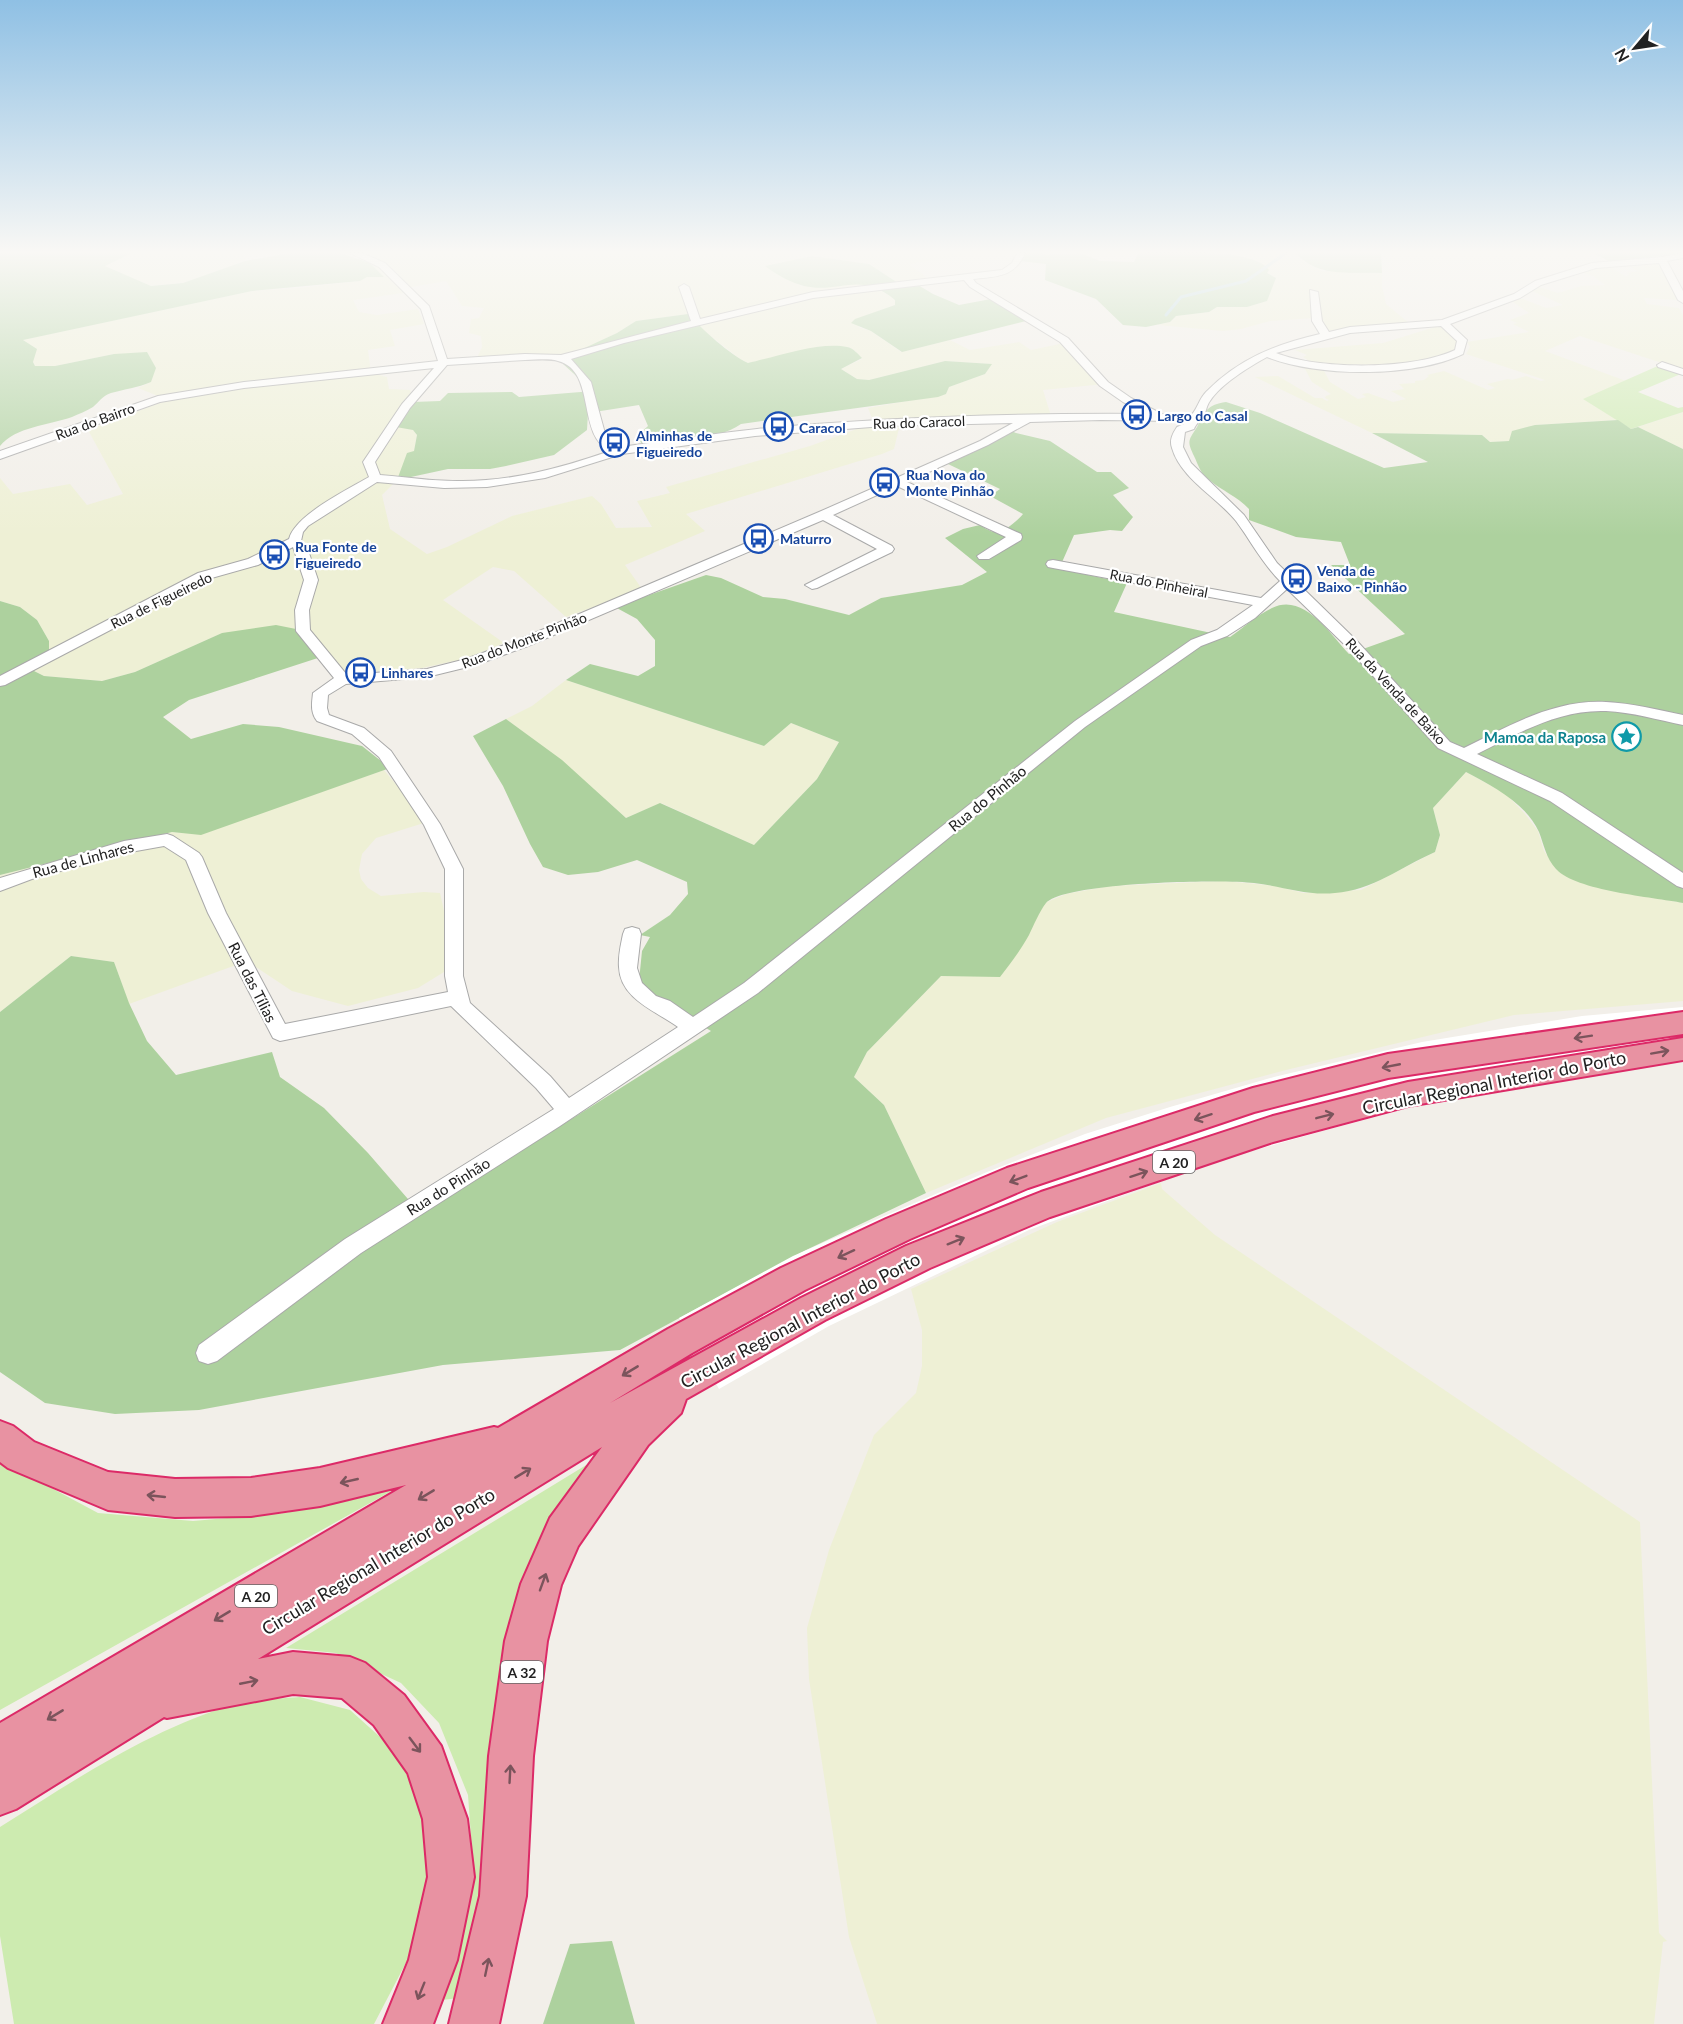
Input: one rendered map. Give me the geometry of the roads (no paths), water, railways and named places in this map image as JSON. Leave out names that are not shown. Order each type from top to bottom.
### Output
[{"type":"highway","name":"Circular Regional Interior do Porto","points":[[0,1793],[553,1454],[793,1279],[898,1229],[1018,1178],[1253,1100],[1388,1066],[1683,1023]]},
{"type":"highway","name":"Circular Regional Interior do Porto","points":[[0,1747],[436,1489],[511,1441],[689,1357],[813,1309],[918,1257],[1041,1206],[1273,1129],[1408,1094],[1683,1049]]},
{"type":"highway","name":"A 32","points":[[474,2024],[503,1896],[512,1745],[525,1641],[541,1584],[564,1532],[689,1357]]},
{"type":"highway","points":[[0,1439],[21,1455],[108,1491],[175,1498],[250,1497],[320,1487],[511,1441]]},
{"type":"highway","points":[[151,1701],[293,1674],[350,1678],[389,1710],[426,1761],[445,1819],[451,1877],[434,1960],[408,2024]]},
{"type":"street","points":[[438,347],[443,363]]},
{"type":"street","points":[[375,478],[369,462],[406,406],[443,363],[542,357],[563,358],[599,347]]},
{"type":"street","points":[[1071,347],[1104,384],[1127,400],[1165,419],[1167,425],[1186,426],[1198,416],[1204,401],[1211,393],[1242,367],[1266,353],[1283,347]]},
{"type":"street","points":[[1266,353],[1290,363],[1313,366],[1414,366],[1450,358],[1462,347]]},
{"type":"street","points":[[563,358],[583,377],[588,388],[594,402],[595,428],[600,440],[607,447],[620,451]]},
{"type":"street","name":"Rua do Bairro","points":[[0,455],[158,399],[244,385],[443,363]]},
{"type":"street","points":[[1662,365],[1683,372]]},
{"type":"street","name":"Rua do Caracol","points":[[375,478],[466,485],[528,479],[620,451],[821,426],[1030,418],[1165,419]]},
{"type":"street","name":"Rua do Monte Pinhão","points":[[343,679],[355,680],[427,673],[471,662],[523,644],[898,482],[984,443],[1030,418]]},
{"type":"street","name":"Rua da Venda de Baixo","points":[[1186,426],[1177,437],[1177,447],[1186,465],[1240,518],[1272,566],[1351,643],[1444,745],[1556,797],[1683,882]]},
{"type":"street","name":"Rua de Figueiredo","points":[[0,682],[203,576],[253,562],[295,541],[297,532],[304,523],[375,478]]},
{"type":"street","points":[[898,482],[1016,537],[984,556]]},
{"type":"street","points":[[812,585],[887,549],[823,515]]},
{"type":"street","points":[[295,541],[301,550],[311,580],[302,610],[303,631],[343,679],[321,693],[319,708],[322,718],[358,731],[385,754],[432,824],[454,869],[454,976],[461,1006],[543,1082],[567,1110]]},
{"type":"street","name":"Rua do Pinheiral","points":[[1053,564],[1265,603]]},
{"type":"street","name":"Rua do Pinhão","points":[[208,1353],[353,1246],[694,1028],[751,988],[1080,724],[1196,643],[1222,633],[1265,603],[1288,581]]},
{"type":"street","points":[[1463,755],[1555,713],[1580,707],[1615,707],[1683,720]]},
{"type":"street","name":"Rua das Tílias","points":[[167,840],[193,857],[218,913],[280,1033],[460,997]]},
{"type":"street","name":"Rua de Linhares","points":[[0,885],[26,875],[124,847],[167,840]]},
{"type":"street","points":[[632,934],[628,968],[634,986],[648,1000],[663,1006],[694,1028]]},
{"type":"place","name":"Largo do Casal","points":[[1136,415]]},
{"type":"place","name":"Caracol","points":[[778,427]]},
{"type":"place","name":"Alminhas de Figueiredo","points":[[615,443]]},
{"type":"place","name":"Rua Nova do Monte Pinhão","points":[[885,482]]},
{"type":"place","name":"Maturro","points":[[759,538]]},
{"type":"place","name":"Rua Fonte de Figueiredo","points":[[274,554]]},
{"type":"place","name":"Venda de Baixo - Pinhão","points":[[1296,578]]},
{"type":"place","name":"Linhares","points":[[360,672]]},
{"type":"place","name":"Mamoa da Raposa","points":[[1627,737]]}]
